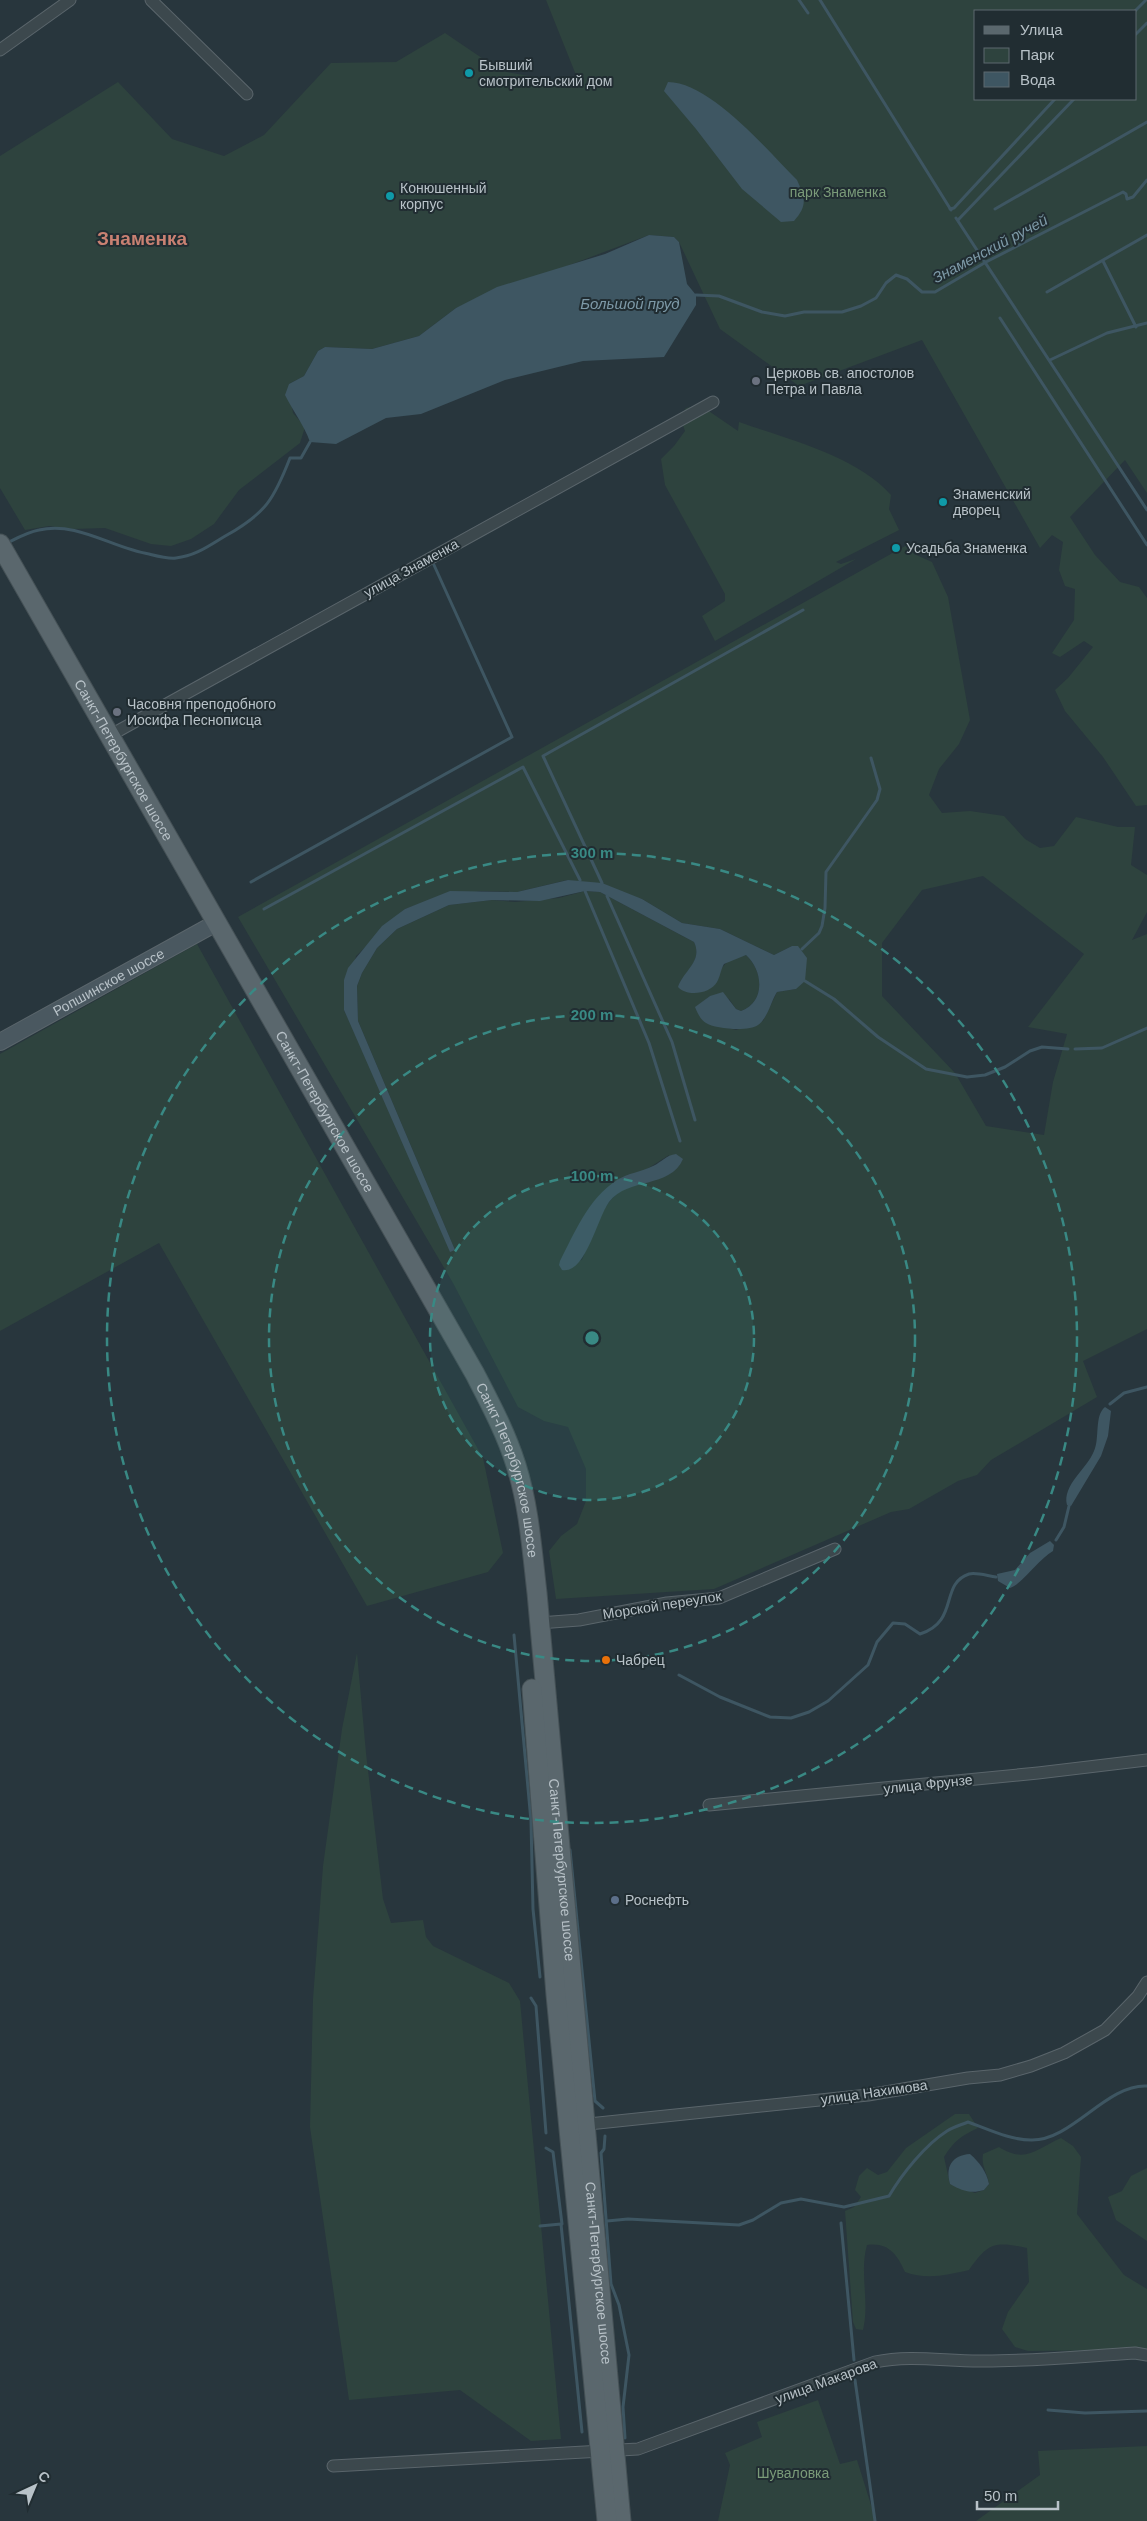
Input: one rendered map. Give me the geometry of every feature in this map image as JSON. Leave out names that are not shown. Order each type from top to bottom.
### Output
[{"type":"main road","name":"Санкт-Петербургское шоссе","points":[[0,544],[5,568],[211,926],[465,1378],[489,1425],[505,1466],[512,1493],[522,1559],[556,1995],[578,2126]]},
{"type":"main road","name":"Санкт-Петербургское шоссе","points":[[5,568],[109,736],[211,926],[475,1374],[498,1420],[516,1464],[528,1516],[539,1623],[578,2126],[608,2452],[621,2521]]},
{"type":"main road","name":"Ропшинское шоссе","points":[[0,1042],[211,926]]},
{"type":"main road","name":"Санкт-Петербургское шоссе","points":[[607,2521],[608,2452]]},
{"type":"street","points":[[0,50],[70,0]]},
{"type":"street","points":[[151,0],[247,94]]},
{"type":"street","name":"улица Знаменка","points":[[109,736],[713,402]]},
{"type":"street","name":"Морской переулок","points":[[539,1623],[578,1620],[668,1603],[719,1598],[836,1549]]},
{"type":"street","name":"улица Фрунзе","points":[[709,1806],[1038,1773],[1147,1760]]},
{"type":"street","name":"улица Нахимова","points":[[578,2126],[868,2095],[968,2078],[1000,2075],[1031,2066],[1064,2053],[1105,2030],[1138,1996],[1147,1982]]},
{"type":"street","name":"улица Макарова","points":[[333,2466],[638,2449],[875,2362],[892,2358],[910,2357],[985,2362],[1135,2353],[1147,2355]]},
{"type":"green space","name":"парк Знаменка","points":[[546,0],[1147,0],[1147,493],[1125,460],[1070,517],[1095,555],[1120,582],[1139,587],[1147,598],[1147,805],[1136,806],[1103,757],[1065,711],[1055,690],[1068,678],[1093,647],[1084,641],[1060,657],[1052,653],[1074,620],[1075,589],[1065,586],[1059,570],[1063,542],[1052,535],[1040,548],[922,340],[799,386],[720,329],[679,242],[674,237],[649,235],[456,308],[419,336],[372,349],[325,347],[318,351],[304,376],[289,384],[293,413],[305,427],[300,443],[239,490],[214,524],[191,539],[171,546],[151,544],[105,528],[73,529],[49,526],[25,530],[0,488],[0,156],[118,82],[172,139],[224,156],[264,135],[331,63],[396,62],[445,33],[501,71],[580,85]]},
{"type":"green space","points":[[700,405],[738,431],[739,422],[820,450],[860,470],[877,481],[891,495],[889,509],[899,530],[836,562],[841,564],[856,559],[715,641],[702,616],[725,601],[725,594],[665,485],[661,459],[685,431],[680,417],[686,408]]},
{"type":"green space","points":[[907,545],[914,554],[932,562],[948,597],[970,720],[959,744],[939,769],[929,795],[942,813],[970,811],[1004,816],[1025,839],[1040,848],[1054,846],[1076,817],[1118,827],[1135,827],[1131,865],[1147,875],[1147,912],[1132,940],[1147,934],[1147,1329],[1083,1361],[1097,1397],[991,1460],[977,1475],[958,1481],[909,1509],[891,1512],[714,1589],[556,1599],[549,1551],[561,1536],[577,1524],[586,1501],[586,1469],[568,1427],[544,1421],[518,1407],[453,1283],[238,917]],"holes":[[[983,876],[1084,954],[1028,1027],[1067,1034],[1053,1082],[1044,1135],[986,1126],[955,1073],[882,996],[882,943],[922,890]],[[567,880],[642,899],[682,923],[720,929],[774,955],[792,946],[796,989],[777,992],[763,1021],[736,1030],[728,1028],[696,1007],[710,996],[729,999],[736,1009],[741,1011],[749,1007],[755,1001],[759,985],[756,969],[752,961],[746,955],[727,962],[720,972],[680,982],[695,958],[696,948],[694,942],[600,892],[585,891],[559,898],[515,902],[492,900],[449,905],[397,929],[377,948],[362,973],[357,986],[358,1021],[455,1250],[344,1010],[356,956],[405,909],[425,902],[480,891],[517,892]],[[669,1155],[661,1178],[627,1187],[611,1200],[599,1219],[582,1260],[559,1265],[592,1204]]]},
{"type":"green space","points":[[197,944],[483,1458],[503,1553],[488,1572],[367,1606],[159,1243],[0,1331],[0,1054]]},
{"type":"green space","points":[[357,1653],[366,1753],[383,1899],[391,1923],[423,1920],[426,1937],[433,1946],[509,1983],[520,2001],[561,2439],[531,2441],[460,2390],[349,2400],[310,2127],[313,1999],[323,1866],[342,1729]]},
{"type":"green space","points":[[955,2114],[969,2114],[978,2128],[958,2140],[944,2157],[950,2184],[975,2193],[984,2190],[989,2184],[983,2166],[983,2154],[999,2147],[1008,2152],[1024,2155],[1061,2138],[1073,2146],[1081,2157],[1077,2214],[1124,2275],[1147,2289],[1147,2350],[1028,2351],[1015,2347],[1002,2329],[1008,2312],[1029,2282],[1027,2248],[1007,2245],[993,2246],[987,2249],[969,2270],[945,2275],[921,2276],[905,2272],[899,2260],[886,2247],[867,2245],[864,2266],[865,2319],[863,2330],[856,2329],[853,2322],[845,2211],[854,2207],[861,2197],[855,2190],[859,2176],[867,2168],[878,2175],[887,2172],[906,2148]]},
{"type":"green space","points":[[1147,2168],[1147,2241],[1116,2220],[1108,2197],[1122,2191],[1131,2176]]},
{"type":"green space","name":"Шуваловка","points":[[818,2400],[840,2464],[857,2460],[876,2521],[718,2521],[730,2465],[725,2453],[762,2437],[757,2422]]},
{"type":"green space","points":[[1147,2446],[1147,2521],[976,2521],[1040,2475],[1038,2451]]},
{"type":"water","points":[[668,82],[684,85],[702,93],[719,105],[754,136],[797,180],[804,201],[802,210],[794,221],[781,222],[742,189],[664,91]]},
{"type":"water","name":"Большой пруд","points":[[649,235],[674,237],[679,242],[687,284],[696,295],[696,305],[664,357],[583,361],[505,380],[421,414],[386,418],[336,444],[310,442],[285,395],[289,384],[304,376],[318,351],[325,347],[372,349],[419,336],[456,308],[497,287],[605,254]]},
{"type":"water","points":[[568,880],[602,883],[642,899],[682,923],[720,929],[774,955],[792,946],[798,946],[807,958],[805,981],[796,989],[777,992],[764,1018],[754,1027],[732,1029],[710,1025],[702,1020],[695,1007],[710,996],[723,992],[736,1009],[741,1011],[755,1001],[759,985],[756,969],[752,961],[746,955],[724,964],[717,982],[709,989],[698,993],[682,990],[678,987],[696,955],[694,942],[600,892],[585,891],[540,901],[492,900],[449,905],[397,929],[377,948],[362,973],[357,986],[358,1021],[455,1250],[450,1252],[344,1010],[344,980],[348,968],[382,926],[405,909],[450,891],[517,892]]},
{"type":"water","points":[[676,1154],[683,1159],[669,1175],[627,1189],[617,1194],[609,1202],[584,1255],[570,1269],[562,1270],[559,1265],[560,1261],[583,1217],[598,1197],[617,1180],[648,1168]]},
{"type":"water","points":[[1105,1407],[1111,1411],[1108,1436],[1101,1456],[1071,1506],[1067,1505],[1068,1491],[1091,1458],[1096,1446],[1099,1416]]},
{"type":"water","points":[[1050,1541],[1054,1545],[1053,1551],[1014,1586],[1010,1588],[998,1581],[997,1574],[1015,1570],[1030,1553]]},
{"type":"water","points":[[970,2154],[980,2164],[986,2175],[989,2184],[984,2190],[967,2191],[950,2184],[948,2172],[951,2163],[954,2159]]},
{"type":"waterway","points":[[799,0],[808,13]]},
{"type":"waterway","points":[[820,0],[951,210]]},
{"type":"waterway","points":[[1136,10],[1146,0]]},
{"type":"waterway","points":[[1137,33],[1147,23]]},
{"type":"waterway","points":[[950,209],[954,208],[1054,100]]},
{"type":"waterway","points":[[958,220],[1073,100]]},
{"type":"waterway","points":[[995,209],[1147,122]]},
{"type":"waterway","name":"Знаменский ручей","points":[[696,295],[719,296],[762,312],[785,316],[804,312],[842,312],[861,306],[876,298],[886,283],[896,275],[907,279],[922,292],[935,292],[986,262],[1123,192],[1126,194],[1127,199],[1133,197],[1147,180]]},
{"type":"waterway","points":[[956,218],[1147,510]]},
{"type":"waterway","points":[[1047,292],[1147,235]]},
{"type":"waterway","points":[[1103,261],[1136,327]]},
{"type":"waterway","points":[[1000,318],[1147,545]]},
{"type":"waterway","points":[[1050,360],[1107,333],[1147,323]]},
{"type":"waterway","name":"Знаменский ручей","points":[[7,543],[35,531],[53,528],[81,532],[135,551],[166,558],[190,555],[240,527],[260,512],[273,495],[290,458],[301,458],[310,442]]},
{"type":"waterway","points":[[251,882],[512,737],[434,565]]},
{"type":"waterway","points":[[602,883],[543,756],[803,610]]},
{"type":"waterway","points":[[802,949],[819,933],[822,926],[825,908],[826,872],[877,800],[880,789],[871,758]]},
{"type":"waterway","points":[[264,909],[523,767],[580,880]]},
{"type":"waterway","points":[[585,891],[649,1043],[680,1141]]},
{"type":"waterway","points":[[607,896],[672,1042],[695,1120]]},
{"type":"waterway","points":[[805,981],[834,999],[878,1037],[926,1069],[967,1077],[985,1075],[1005,1067],[1030,1051],[1042,1047],[1068,1049]]},
{"type":"waterway","points":[[1075,1049],[1102,1048],[1147,1028]]},
{"type":"waterway","points":[[1110,1404],[1124,1393],[1147,1387]]},
{"type":"waterway","points":[[1056,1540],[1064,1527],[1069,1506]]},
{"type":"waterway","points":[[679,1675],[720,1697],[770,1717],[791,1718],[809,1712],[828,1701],[868,1665],[877,1642],[893,1623],[905,1624],[920,1634],[932,1628],[940,1621],[954,1586],[960,1579],[969,1574],[996,1577]]},
{"type":"waterway","points":[[514,1635],[531,1821],[533,1909],[540,1977]]},
{"type":"waterway","points":[[570,1850],[595,2101],[603,2108]]},
{"type":"waterway","points":[[531,1998],[536,2006],[546,2133]]},
{"type":"waterway","points":[[607,2221],[628,2219],[739,2225],[753,2220],[781,2203],[801,2199],[844,2207],[889,2196],[907,2169],[922,2152],[954,2127],[968,2122],[999,2134],[1023,2140],[1046,2138],[1061,2132],[1117,2094],[1132,2088],[1147,2086]]},
{"type":"waterway","points":[[605,2136],[604,2149],[601,2153],[611,2284],[619,2305],[629,2355],[623,2407],[625,2438]]},
{"type":"waterway","points":[[546,2148],[553,2152],[562,2224]]},
{"type":"waterway","points":[[841,2223],[854,2360]]},
{"type":"waterway","points":[[540,2226],[561,2224],[582,2432]]},
{"type":"waterway","points":[[855,2380],[875,2521]]},
{"type":"waterway","points":[[1048,2410],[1085,2413],[1147,2411]]},
{"type":"place","name":"Бывший смотрительский дом","points":[[469,73]]},
{"type":"place","name":"Конюшенный корпус","points":[[390,196]]},
{"type":"place","name":"Церковь св. апостолов Петра и Павла","points":[[756,381]]},
{"type":"place","name":"Знаменский дворец","points":[[943,502]]},
{"type":"place","name":"Усадьба Знаменка","points":[[896,548]]},
{"type":"place","name":"Часовня преподобного Иосифа Песнописца","points":[[117,712]]},
{"type":"place","name":"Чабрец","points":[[606,1660]]},
{"type":"place","name":"Роснефть","points":[[615,1900]]},
{"type":"district","name":"Знаменка","points":[[142,238]]}]
